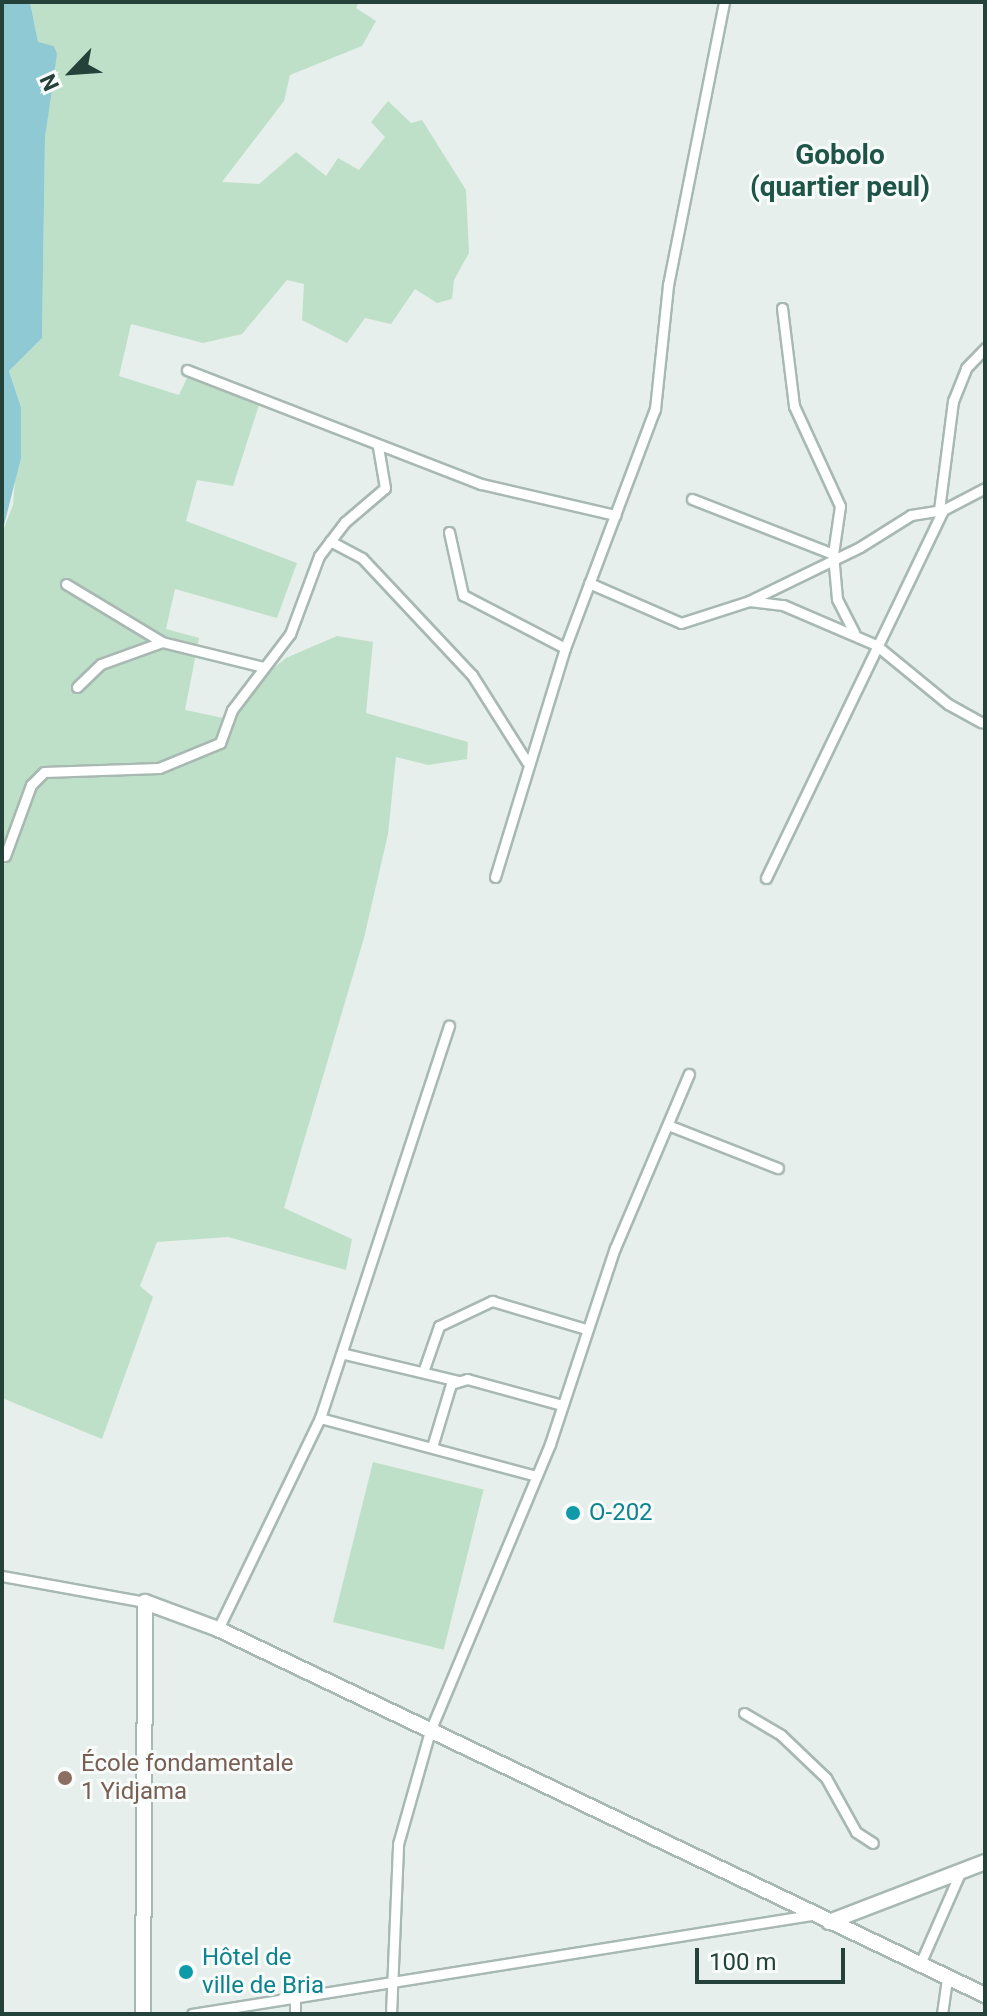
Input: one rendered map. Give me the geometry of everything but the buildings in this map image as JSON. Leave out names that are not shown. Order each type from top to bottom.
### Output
[{"type":"main road","points":[[143,2014],[145,1602],[218,1629],[811,1915],[985,1995]]},
{"type":"main road","points":[[829,1922],[985,1862]]},
{"type":"street","points":[[495,877],[527,762],[565,648],[655,409],[668,285],[724,2]]},
{"type":"street","points":[[782,308],[794,406],[840,506],[833,557],[839,609],[854,633]]},
{"type":"street","points":[[766,878],[941,510],[953,401],[966,368],[985,348]]},
{"type":"street","points":[[187,370],[378,447],[481,484],[615,515]]},
{"type":"street","points":[[5,856],[36,778],[44,772],[159,768],[214,748],[225,736],[232,710],[290,634],[316,563],[330,541],[385,488],[378,447]]},
{"type":"street","points":[[589,583],[681,623],[749,601],[911,515],[941,510],[985,488]]},
{"type":"street","points":[[692,499],[833,557]]},
{"type":"street","points":[[449,532],[463,595],[565,648]]},
{"type":"street","points":[[330,541],[362,558],[461,663],[527,762]]},
{"type":"street","points":[[66,584],[162,642],[263,667]]},
{"type":"street","points":[[749,601],[783,605],[854,633],[876,645],[948,704],[981,722]]},
{"type":"street","points":[[77,687],[101,664],[162,642]]},
{"type":"street","points":[[218,1629],[320,1418],[345,1354],[449,1026]]},
{"type":"street","points":[[391,2014],[398,1844],[430,1731],[536,1476],[586,1329],[689,1074]]},
{"type":"street","points":[[668,1125],[778,1168]]},
{"type":"street","points":[[423,1372],[439,1326],[492,1301],[586,1329]]},
{"type":"street","points":[[345,1354],[459,1381],[497,1385],[562,1405]]},
{"type":"street","points":[[432,1447],[451,1384],[459,1381]]},
{"type":"street","points":[[320,1418],[536,1476]]},
{"type":"street","points":[[2,1576],[145,1602]]},
{"type":"street","points":[[744,1713],[781,1735],[826,1778],[856,1832],[873,1843]]},
{"type":"street","points":[[920,1964],[960,1873]]},
{"type":"street","points":[[192,2014],[391,1986],[811,1915]]},
{"type":"street","points":[[942,2014],[947,1977]]},
{"type":"street","points":[[295,1999],[295,2014]]},
{"type":"green space","points":[[30,2],[359,2],[356,8],[376,21],[362,46],[290,75],[284,101],[222,182],[259,184],[296,152],[326,176],[338,158],[359,170],[385,137],[371,122],[388,101],[411,123],[422,120],[466,190],[469,253],[454,280],[452,299],[437,303],[415,289],[391,324],[365,318],[347,343],[302,320],[304,284],[287,280],[242,334],[203,343],[131,324],[119,376],[179,395],[187,378],[219,382],[259,405],[233,486],[197,480],[186,521],[297,563],[277,618],[175,589],[166,629],[199,638],[185,710],[233,720],[259,680],[286,658],[337,636],[373,642],[366,713],[468,742],[467,759],[428,765],[396,757],[388,834],[364,938],[284,1208],[352,1239],[346,1270],[228,1237],[157,1242],[140,1286],[153,1297],[102,1439],[2,1398],[2,533],[13,505],[21,407],[9,371],[42,338],[45,138],[56,54],[54,46],[38,43]]},
{"type":"green space","points":[[373,1462],[484,1490],[444,1650],[333,1622]]},
{"type":"water","points":[[2,2],[30,2],[38,42],[54,46],[57,54],[45,138],[42,338],[9,371],[21,407],[21,458],[2,533]]},
{"type":"place","name":"O-202","points":[[573,1513]]},
{"type":"place","name":"École fondamentale 1 Yidjama","points":[[65,1778]]},
{"type":"place","name":"Hôtel de ville de Bria","points":[[186,1972]]},
{"type":"district","name":"Gobolo (quartier peul)","points":[[840,171]]}]
